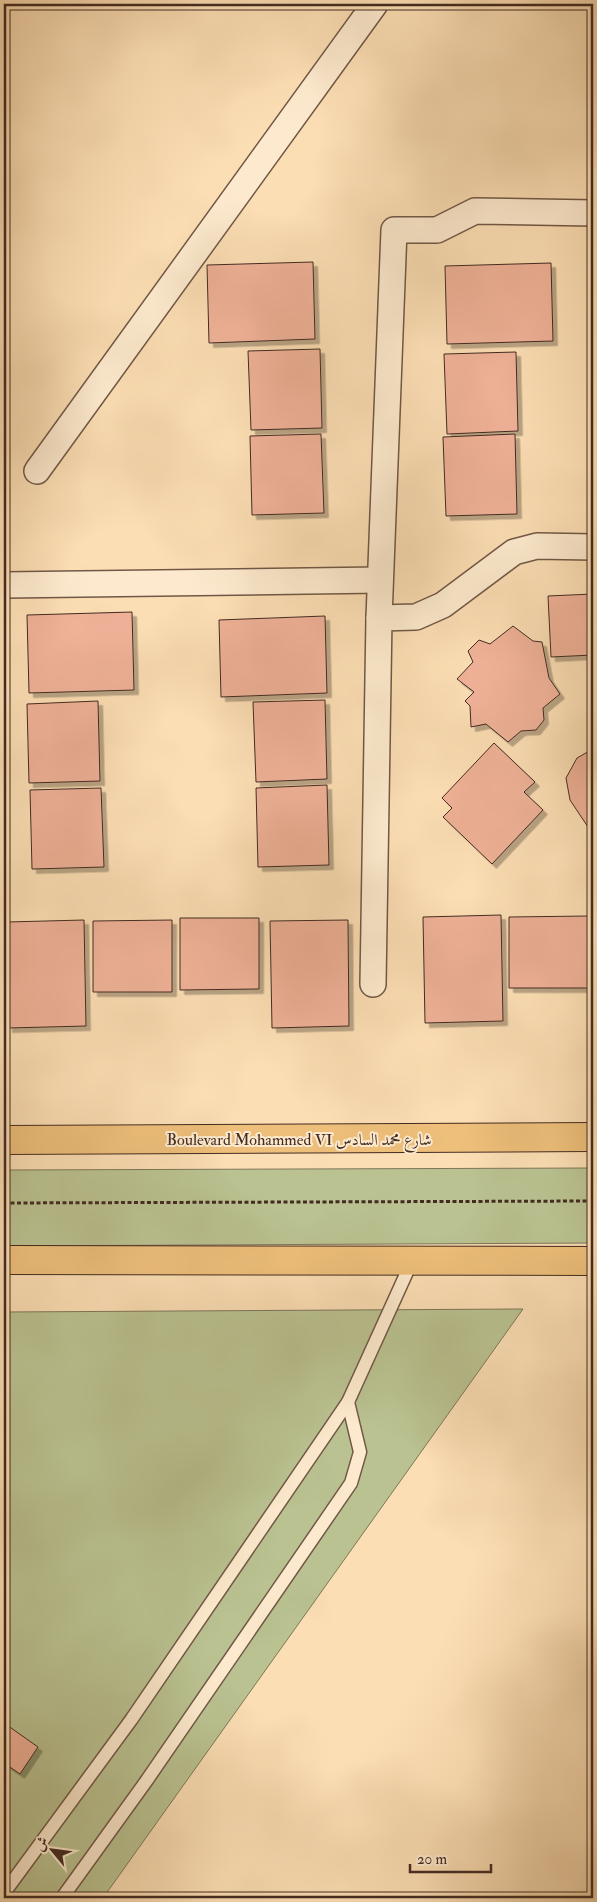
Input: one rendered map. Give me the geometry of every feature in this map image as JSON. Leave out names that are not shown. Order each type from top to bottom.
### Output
[{"type":"main road","name":"Boulevard Mohammed VI شارع محمد السادس","points":[[4,1140],[593,1137]]},
{"type":"main road","points":[[4,1260],[593,1261]]},
{"type":"street","points":[[37,471],[375,4]]},
{"type":"street","points":[[373,984],[380,580],[394,230],[437,230],[476,211],[593,213]]},
{"type":"street","points":[[379,618],[416,617],[443,605],[514,552],[537,546],[593,547]]},
{"type":"street","points":[[4,584],[380,580]]},
{"type":"lane","points":[[4,1893],[131,1720],[348,1402],[412,1261]]},
{"type":"lane","points":[[62,1898],[153,1772],[351,1483],[360,1452],[348,1402]]},
{"type":"path","points":[[4,1204],[593,1201]]},
{"type":"green space","points":[[593,1168],[593,1243],[4,1246],[4,1170]]},
{"type":"green space","points":[[523,1309],[103,1898],[4,1898],[4,1312]]},
{"type":"building","points":[[313,262],[315,339],[209,343],[207,265]]},
{"type":"building","points":[[551,263],[553,341],[447,344],[445,266]]},
{"type":"building","points":[[320,349],[322,428],[251,430],[248,351]]},
{"type":"building","points":[[516,352],[518,431],[447,434],[444,354]]},
{"type":"building","points":[[321,434],[324,513],[252,515],[250,436]]},
{"type":"building","points":[[515,434],[517,514],[446,516],[443,437]]},
{"type":"building","points":[[593,594],[593,655],[551,657],[548,596]]},
{"type":"building","points":[[132,612],[134,690],[29,693],[27,615]]},
{"type":"building","points":[[325,616],[327,693],[221,697],[219,620]]},
{"type":"building","points":[[513,626],[533,641],[542,642],[549,678],[560,694],[543,708],[544,720],[536,730],[521,731],[508,742],[486,724],[471,727],[470,706],[465,701],[474,692],[457,679],[473,662],[468,651],[479,640],[490,644]]},
{"type":"building","points":[[325,700],[327,779],[256,782],[253,702]]},
{"type":"building","points":[[98,701],[100,781],[29,783],[27,704]]},
{"type":"building","points":[[494,743],[535,782],[524,792],[543,810],[492,864],[443,817],[452,808],[442,798]]},
{"type":"building","points":[[593,749],[593,863],[589,861],[588,827],[570,800],[566,778],[577,758]]},
{"type":"building","points":[[327,785],[329,865],[258,867],[256,788]]},
{"type":"building","points":[[101,788],[104,867],[32,869],[30,790]]},
{"type":"building","points":[[501,915],[503,1021],[425,1023],[423,917]]},
{"type":"building","points":[[588,916],[588,988],[509,988],[509,917]]},
{"type":"building","points":[[180,918],[259,918],[259,989],[180,990]]},
{"type":"building","points":[[84,920],[86,1026],[8,1028],[7,922]]},
{"type":"building","points":[[172,920],[172,992],[93,992],[93,921]]},
{"type":"building","points":[[348,920],[349,1026],[272,1028],[270,921]]},
{"type":"building","points":[[4,1723],[38,1747],[20,1774],[4,1763]]}]
